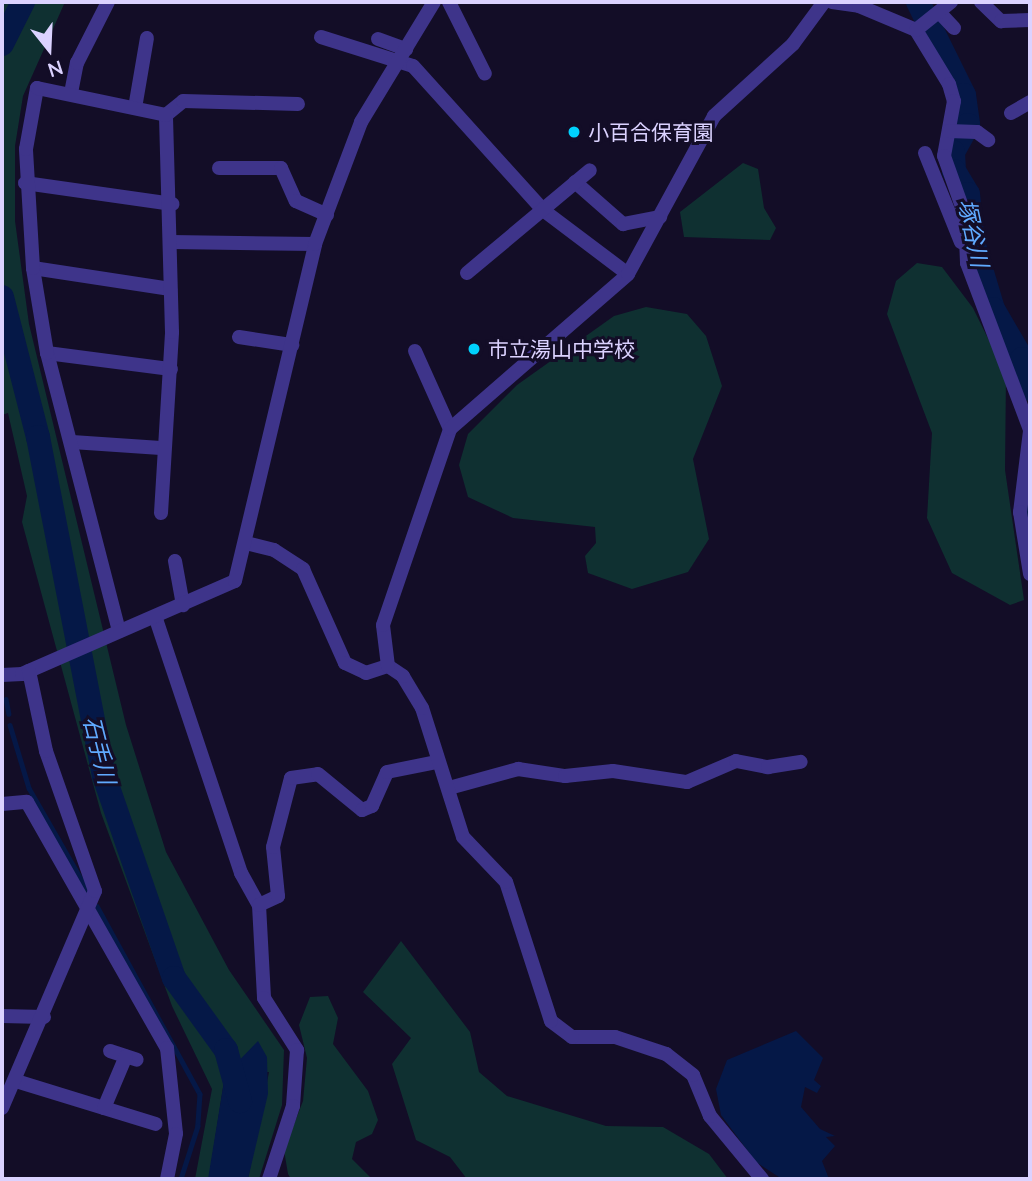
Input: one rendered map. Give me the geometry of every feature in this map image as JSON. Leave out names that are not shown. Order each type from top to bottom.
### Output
[{"type":"street","points":[[71,93],[77,63],[108,2]]},
{"type":"street","points":[[2,675],[29,671],[115,632],[156,619],[235,581],[316,244],[361,122],[434,2]]},
{"type":"street","points":[[449,2],[485,74]]},
{"type":"street","points":[[762,1179],[710,1116],[692,1075],[666,1054],[615,1037],[572,1037],[551,1021],[506,882],[463,837],[413,689],[388,666],[383,625],[450,429],[628,274],[714,116],[793,44],[824,2]]},
{"type":"street","points":[[832,2],[954,28]]},
{"type":"street","points":[[927,21],[951,2]]},
{"type":"street","points":[[981,2],[1001,21],[1030,20]]},
{"type":"street","points":[[927,21],[949,84],[961,131],[946,169],[965,215],[967,263]]},
{"type":"street","points":[[321,37],[413,66],[543,210],[628,274]]},
{"type":"street","points":[[135,108],[147,38]]},
{"type":"street","points":[[378,39],[406,49]]},
{"type":"street","points":[[115,632],[72,442],[47,353],[33,268],[25,183],[35,90],[71,93],[166,115]]},
{"type":"street","points":[[166,115],[183,101],[298,104]]},
{"type":"street","points":[[1011,113],[1030,102]]},
{"type":"street","points":[[161,513],[161,447],[171,369],[173,204],[166,115]]},
{"type":"street","points":[[961,131],[988,140]]},
{"type":"street","points":[[925,153],[1030,430],[1020,512],[1030,573]]},
{"type":"street","points":[[219,168],[281,168],[296,201],[327,215]]},
{"type":"street","points":[[467,273],[590,170]]},
{"type":"street","points":[[575,182],[623,224],[660,217]]},
{"type":"street","points":[[25,183],[173,204]]},
{"type":"street","points":[[171,242],[316,244]]},
{"type":"street","points":[[33,268],[170,289]]},
{"type":"street","points":[[239,337],[292,345]]},
{"type":"street","points":[[415,351],[450,429]]},
{"type":"street","points":[[47,353],[171,369]]},
{"type":"street","points":[[72,442],[161,447]]},
{"type":"street","points":[[246,543],[274,550],[303,569],[345,663],[366,673],[388,666]]},
{"type":"street","points":[[175,561],[183,605]]},
{"type":"street","points":[[156,619],[241,873],[259,905],[264,998],[293,1039],[298,1065],[293,1106],[269,1179]]},
{"type":"street","points":[[2,1108],[90,914],[93,882],[53,772],[29,671]]},
{"type":"street","points":[[449,789],[518,769],[565,776],[613,771],[675,783],[736,761],[768,767],[801,762]]},
{"type":"street","points":[[259,905],[278,896],[273,848],[291,778],[318,774],[362,810],[372,806],[387,772],[436,762]]},
{"type":"street","points":[[2,804],[27,802],[167,1048],[176,1134],[167,1179]]},
{"type":"street","points":[[2,1016],[44,1017]]},
{"type":"street","points":[[104,1108],[131,1058],[110,1051]]},
{"type":"street","points":[[16,1081],[156,1124]]},
{"type":"green space","points":[[2,2],[65,2],[23,96],[15,146],[15,221],[29,324],[126,725],[166,852],[229,970],[284,1050],[282,1105],[259,1179],[248,1179],[269,1072],[225,1075],[209,1177],[195,1179],[212,1089],[172,1006],[101,813],[22,522],[27,496],[8,413],[2,415]]},
{"type":"green space","points":[[743,163],[758,169],[764,208],[776,228],[770,240],[684,237],[680,212]]},
{"type":"green space","points":[[917,263],[942,267],[973,308],[1006,375],[1005,470],[1024,600],[1010,605],[952,573],[927,518],[932,433],[887,314],[896,281]]},
{"type":"green space","points":[[646,307],[687,314],[706,336],[722,386],[693,459],[709,539],[688,572],[632,589],[588,573],[585,556],[596,543],[595,527],[513,518],[468,497],[459,465],[468,434],[517,385],[614,316]]},
{"type":"green space","points":[[401,941],[470,1032],[479,1072],[507,1096],[606,1126],[663,1127],[709,1154],[728,1179],[467,1179],[450,1157],[416,1140],[392,1064],[411,1038],[363,992]]},
{"type":"green space","points":[[328,996],[338,1018],[333,1044],[368,1091],[378,1120],[372,1134],[356,1142],[352,1159],[372,1179],[291,1179],[288,1174],[284,1150],[303,1101],[307,1058],[299,1025],[310,997]]},
{"type":"water","points":[[796,1031],[823,1058],[814,1080],[821,1086],[817,1093],[805,1087],[801,1107],[820,1129],[835,1136],[826,1137],[835,1146],[822,1161],[829,1179],[782,1179],[756,1162],[721,1115],[716,1089],[727,1060]]},
{"type":"water","points":[[258,1041],[267,1057],[268,1094],[248,1179],[208,1179],[225,1075]]},
{"type":"waterway","name":"石手川","points":[[2,44],[23,2]]},
{"type":"waterway","name":"塚谷川","points":[[918,2],[964,95],[968,125],[953,152],[954,171],[968,194],[973,242],[993,309],[1022,359],[1030,389]]},
{"type":"waterway","name":"石手川","points":[[2,297],[38,437],[104,776],[174,978],[226,1050],[240,1101]]},
{"type":"waterway","name":"塚谷川","points":[[1030,497],[1030,522]]},
{"type":"waterway","points":[[6,699],[9,714]]},
{"type":"waterway","points":[[10,725],[29,788],[88,891]]},
{"type":"waterway","points":[[97,906],[200,1094],[198,1126],[181,1179]]},
{"type":"place","name":"小百合保育園","points":[[574,132]]},
{"type":"place","name":"市立湯山中学校","points":[[474,349]]}]
